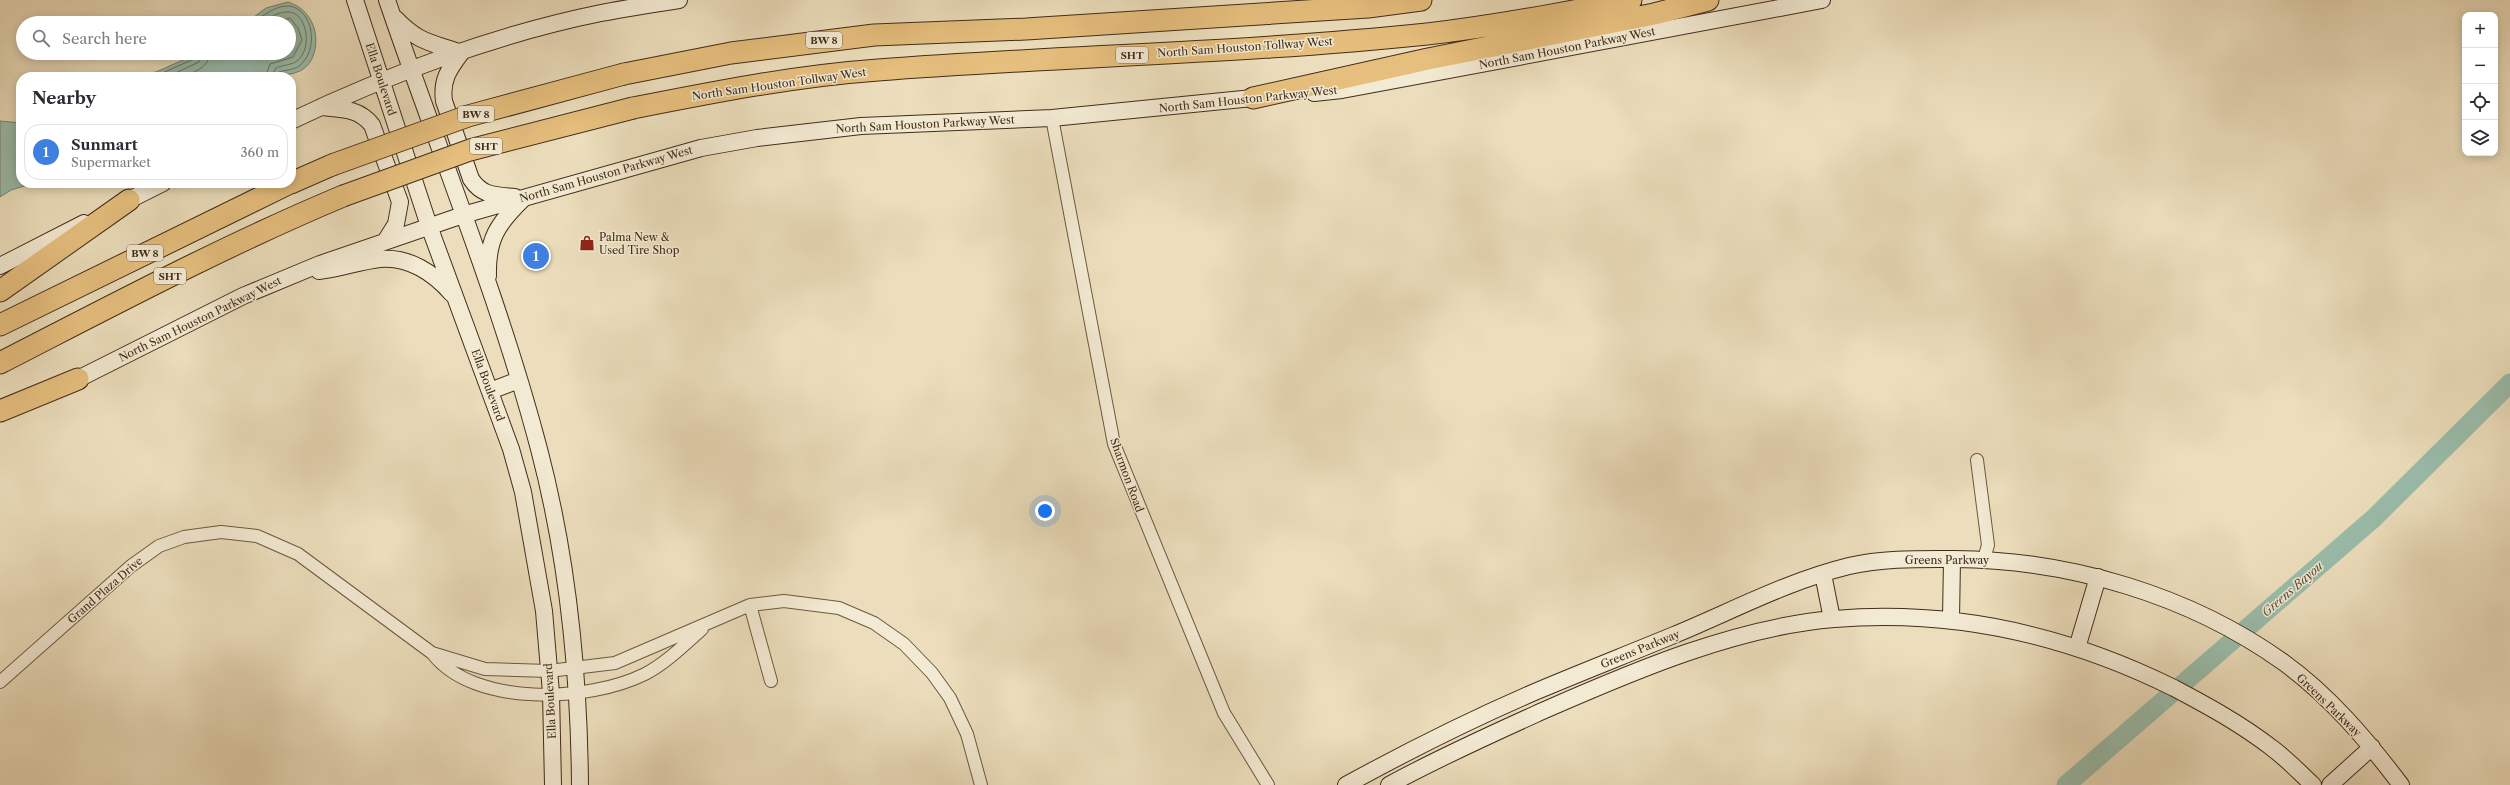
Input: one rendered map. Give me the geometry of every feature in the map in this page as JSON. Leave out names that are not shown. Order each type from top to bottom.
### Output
[{"type":"highway","name":"BW 8","points":[[296,180],[332,165],[468,116],[624,74],[731,53],[804,42],[874,35],[1026,29],[1245,0]]},
{"type":"highway","points":[[1026,29],[1360,7],[1421,0]]},
{"type":"highway","name":"North Sam Houston Tollway West","points":[[0,363],[230,246],[343,196],[470,150],[633,108],[724,90],[876,70],[1267,47],[1428,34],[1509,23],[1631,0]]},
{"type":"highway","points":[[1253,98],[1428,59],[1654,14],[1708,0]]},
{"type":"highway","name":"BW 8","points":[[0,325],[280,188]]},
{"type":"highway","points":[[0,291],[129,200]]},
{"type":"highway","points":[[0,411],[78,378]]},
{"type":"main road","name":"Ella Boulevard","points":[[355,0],[429,226],[512,450],[523,492],[544,611],[551,693],[554,785]]},
{"type":"main road","points":[[387,0],[520,380],[548,488],[568,595],[576,669],[580,721],[580,785]]},
{"type":"main road","points":[[296,119],[382,80],[520,34],[601,13],[679,0]]},
{"type":"main road","name":"North Sam Houston Parkway West","points":[[0,418],[243,296],[296,274],[386,240],[463,215],[671,155],[757,138],[861,126],[1052,118],[1342,90],[1822,0]]},
{"type":"main road","points":[[393,16],[409,33],[421,41],[461,53]]},
{"type":"main road","points":[[461,53],[446,73],[442,88],[444,101],[471,179],[478,190],[493,195],[524,198]]},
{"type":"main road","points":[[321,107],[357,111],[366,117],[372,125],[400,202],[396,224],[386,240]]},
{"type":"main road","points":[[0,266],[153,188]]},
{"type":"main road","points":[[494,305],[489,283],[488,265],[492,237],[501,222],[524,198]]},
{"type":"main road","points":[[296,274],[344,268],[380,259],[402,261],[430,272],[457,300]]},
{"type":"main road","points":[[490,391],[520,380]]},
{"type":"main road","points":[[523,492],[548,488]]},
{"type":"main road","name":"Greens Parkway","points":[[1346,785],[1451,730],[1537,691],[1677,634],[1783,587],[1851,566],[1917,558],[1984,559],[2020,563],[2098,577],[2129,586],[2232,630],[2284,663],[2317,691],[2372,747],[2401,785]]},
{"type":"main road","points":[[1951,619],[1952,559]]},
{"type":"main road","points":[[1823,574],[1832,619]]},
{"type":"main road","points":[[2077,648],[2098,577]]},
{"type":"main road","name":"Greens Parkway","points":[[1389,785],[1526,718],[1696,649],[1777,629],[1832,619],[1881,617],[1951,619],[2011,629],[2077,648],[2132,667],[2213,708],[2273,748],[2313,785]]},
{"type":"main road","points":[[2330,785],[2372,747]]},
{"type":"street","name":"Sharmon Road","points":[[1052,118],[1114,444],[1224,713],[1268,785]]},
{"type":"street","points":[[1977,460],[1988,545],[1984,559]]},
{"type":"street","name":"Grand Plaza Drive","points":[[0,682],[131,566],[154,550],[184,537],[221,532],[257,536],[298,554],[432,653],[442,666],[459,677],[477,684],[521,693],[577,692],[617,684],[644,674],[664,662],[706,626]]},
{"type":"street","name":"Grand Plaza Drive","points":[[432,653],[485,669],[549,671],[576,669],[615,663],[674,637],[706,626],[750,605],[784,601],[839,608],[874,623],[904,644],[932,673],[950,698],[966,734],[981,785]]},
{"type":"street","points":[[750,605],[771,681]]},
{"type":"water","points":[[288,2],[300,8],[311,21],[316,37],[315,51],[310,63],[300,71],[296,72],[156,72],[183,60],[296,60],[296,16],[255,16],[266,8]]},
{"type":"water","points":[[0,121],[16,123],[16,188],[18,188],[11,190],[0,197]]},
{"type":"waterway","name":"Greens Bayou","points":[[2066,785],[2374,518],[2510,383]]},
{"type":"place","name":"Palma New & Used Tire Shop","points":[[587,243]]},
{"type":"place","name":"Sunmart","points":[[536,256]]}]
